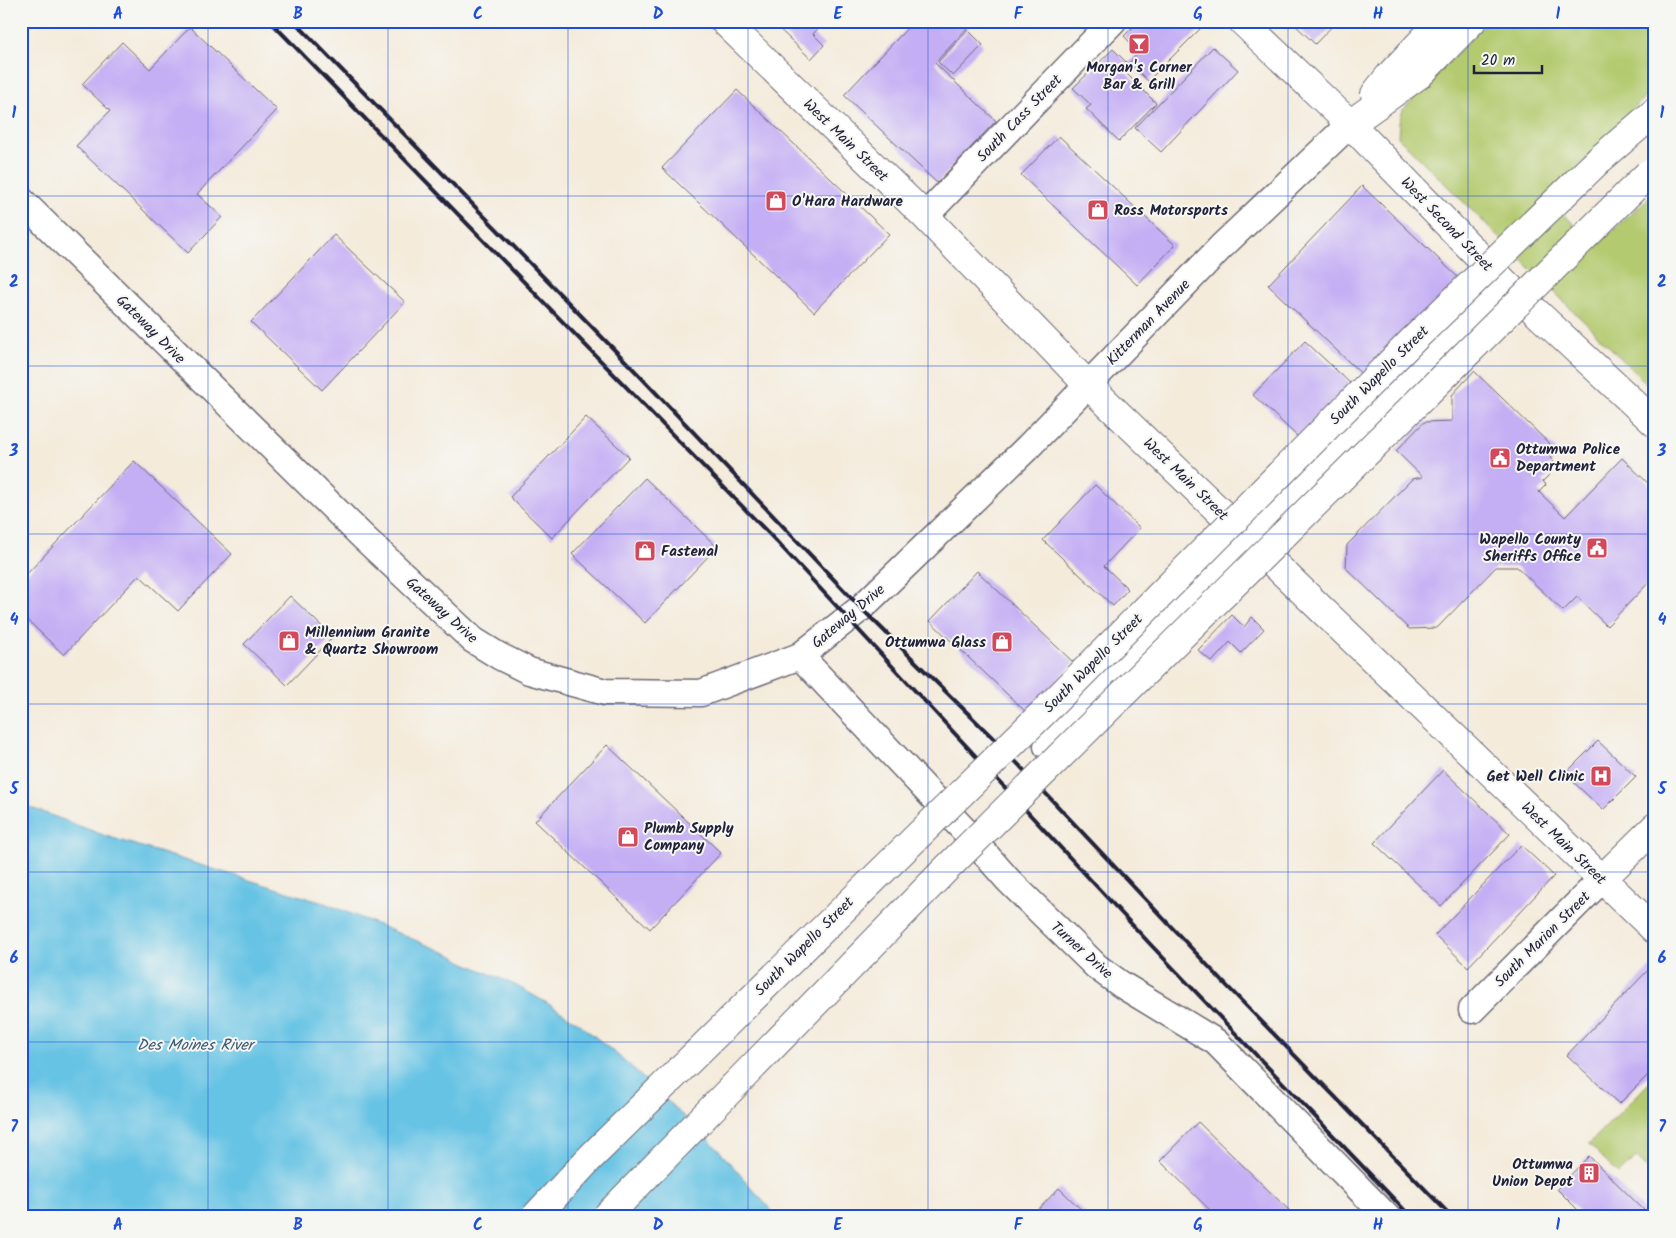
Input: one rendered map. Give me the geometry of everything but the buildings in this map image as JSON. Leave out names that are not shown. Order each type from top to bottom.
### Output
[{"type":"main road","name":"West Main Street","points":[[724,21],[924,216],[1088,385],[1655,930]]},
{"type":"main road","name":"West Second Street","points":[[1242,21],[1350,124],[1506,285],[1655,423]]},
{"type":"main road","points":[[1350,124],[1390,75],[1441,21]]},
{"type":"main road","points":[[1350,124],[1420,74],[1472,21]]},
{"type":"main road","name":"South Wapello Street","points":[[535,1217],[597,1151],[1047,709],[1413,340],[1599,160],[1655,112]]},
{"type":"main road","points":[[606,1217],[953,862],[1652,171]]},
{"type":"main road","name":"South Marion Street","points":[[1602,879],[1655,827]]},
{"type":"street","name":"South Cass Street","points":[[924,216],[1113,21]]},
{"type":"street","name":"Kitterman Avenue","points":[[949,523],[1028,448],[1221,247],[1350,124]]},
{"type":"street","name":"Gateway Drive","points":[[21,200],[397,570],[472,640],[498,656],[529,671],[605,692],[701,693],[800,656],[861,608],[949,523]]},
{"type":"street","name":"South Wapello Street","points":[[1047,746],[1506,285]]},
{"type":"street","name":"Turner Drive","points":[[800,656],[966,831],[1008,880],[1097,967],[1122,985],[1216,1042],[1387,1217]]},
{"type":"street","name":"South Marion Street","points":[[1472,1010],[1602,879]]},
{"type":"green space","points":[[1488,21],[1655,21],[1655,86],[1547,200],[1597,245],[1655,192],[1655,386],[1649,386],[1398,137],[1399,123],[1403,110]]},
{"type":"green space","points":[[1655,1077],[1655,1176],[1636,1157],[1619,1174],[1589,1144]]},
{"type":"water","name":"Des Moines River","points":[[21,804],[106,836],[327,904],[454,956],[461,961],[515,985],[577,1022],[626,1062],[716,1147],[777,1217],[21,1217]]},
{"type":"railway","points":[[270,21],[777,542],[1151,945],[1411,1217]]},
{"type":"railway","points":[[294,21],[637,373],[861,608],[1002,747],[1227,986],[1452,1217]]},
{"type":"place","name":"Morgan's Corner Bar & Grill","points":[[1139,44]]},
{"type":"place","name":"O'Hara Hardware","points":[[776,201]]},
{"type":"place","name":"Ross Motorsports","points":[[1098,210]]},
{"type":"place","name":"Ottumwa Police Department","points":[[1500,458]]},
{"type":"place","name":"Wapello County Sheriffs Office","points":[[1597,548]]},
{"type":"place","name":"Fastenal","points":[[645,551]]},
{"type":"place","name":"Millennium Granite & Quartz Showroom","points":[[289,641]]},
{"type":"place","name":"Ottumwa Glass","points":[[1002,642]]},
{"type":"place","name":"Get Well Clinic","points":[[1601,776]]},
{"type":"place","name":"Plumb Supply Company","points":[[628,837]]},
{"type":"place","name":"Ottumwa Union Depot","points":[[1589,1173]]}]
